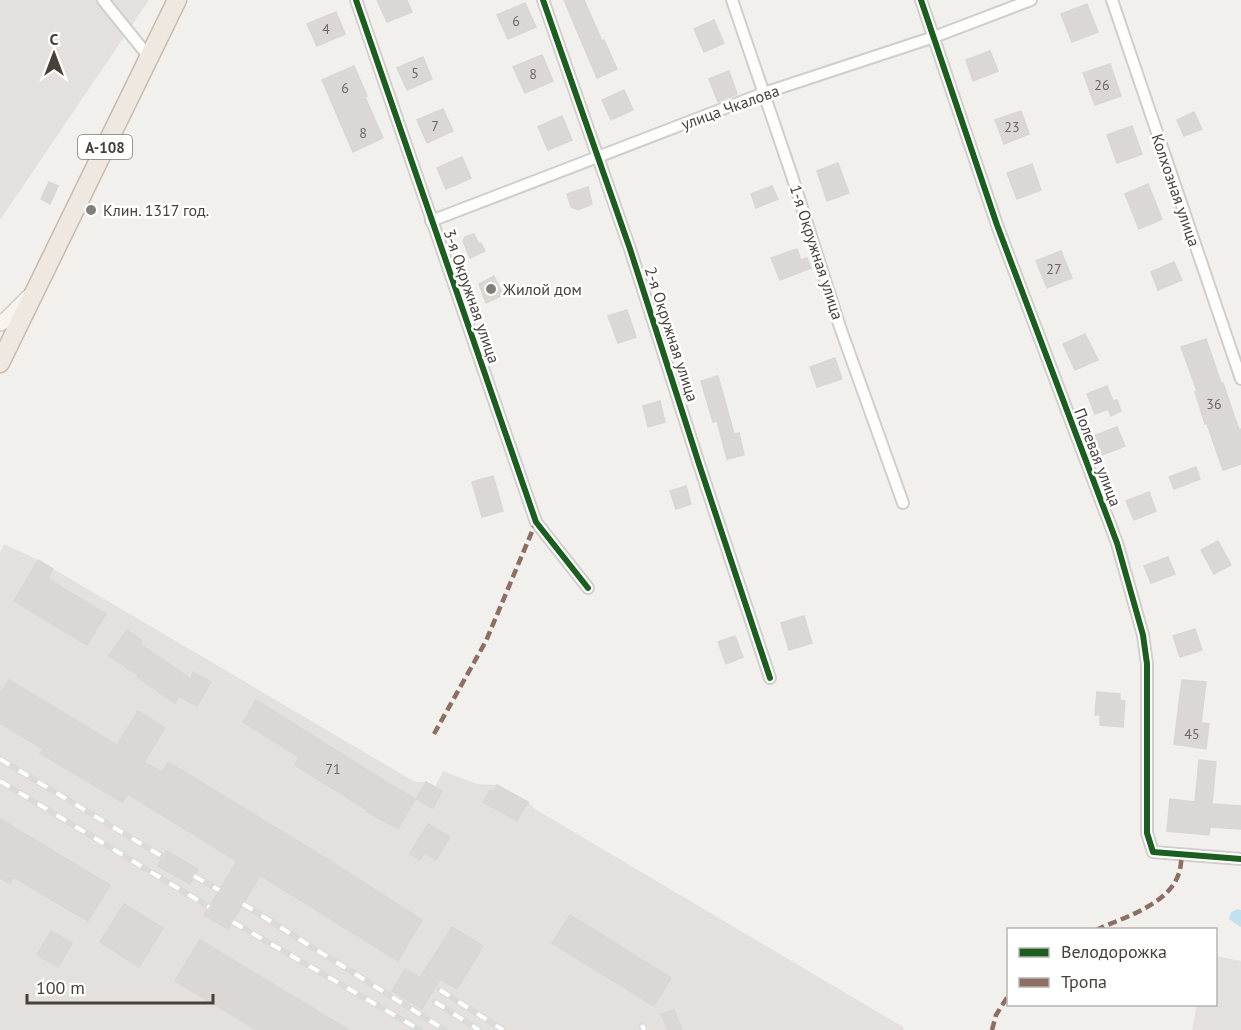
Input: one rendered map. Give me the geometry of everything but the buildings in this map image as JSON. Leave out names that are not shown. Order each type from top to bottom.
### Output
[{"type":"highway","name":"А-108","points":[[0,363],[177,0]]},
{"type":"main road","points":[[0,323],[34,293]]},
{"type":"street","points":[[103,0],[149,57]]},
{"type":"street","name":"3-я Окружная улица","points":[[356,0],[536,522],[588,588]]},
{"type":"street","name":"2-я Окружная улица","points":[[543,0],[630,249],[770,678]]},
{"type":"street","name":"1-я Окружная улица","points":[[732,0],[765,93],[840,327],[903,503]]},
{"type":"street","name":"Полевая улица","points":[[921,0],[997,225],[1117,543],[1143,634],[1147,664],[1147,833],[1150,846],[1153,852],[1241,860]]},
{"type":"street","name":"улица Чкалова","points":[[431,221],[765,93],[934,37],[1031,0]]},
{"type":"street","name":"Колхозная улица","points":[[1112,0],[1241,379]]},
{"type":"shaded area","points":[[0,0],[149,0],[0,220]]},
{"type":"shaded area","points":[[4,544],[38,560],[415,782],[426,782],[435,787],[443,771],[477,784],[497,785],[903,1027],[904,1030],[0,1030],[0,553]]},
{"type":"shaded area","points":[[1217,956],[1241,961],[1241,1030],[1192,1030],[1197,1006],[1217,1006]]},
{"type":"water","points":[[1241,910],[1241,927],[1229,919],[1231,912]]},
{"type":"railway","points":[[0,759],[163,857]]},
{"type":"railway","points":[[0,781],[209,907]]},
{"type":"railway","points":[[194,876],[219,890]]},
{"type":"railway","points":[[243,904],[445,1030]]},
{"type":"railway","points":[[233,922],[420,1030]]},
{"type":"railway","points":[[440,990],[503,1030]]},
{"type":"railway","points":[[435,1002],[479,1030]]},
{"type":"railway","points":[[642,1025],[644,1030]]},
{"type":"marked path","points":[[434,734],[486,641],[536,522]]},
{"type":"marked path","points":[[1101,928],[1144,909],[1166,894],[1179,873],[1182,855]]},
{"type":"marked path","points":[[992,1030],[996,1015],[1007,998]]},
{"type":"cycle path","points":[[356,0],[536,522],[588,588]]},
{"type":"cycle path","points":[[543,0],[630,249],[770,678]]},
{"type":"cycle path","points":[[921,0],[997,225],[1117,543],[1143,635],[1147,664],[1147,833],[1153,852],[1241,859]]},
{"type":"place","name":"Клин. 1317 год.","points":[[91,210]]},
{"type":"place","name":"Жилой дом","points":[[491,289]]}]
